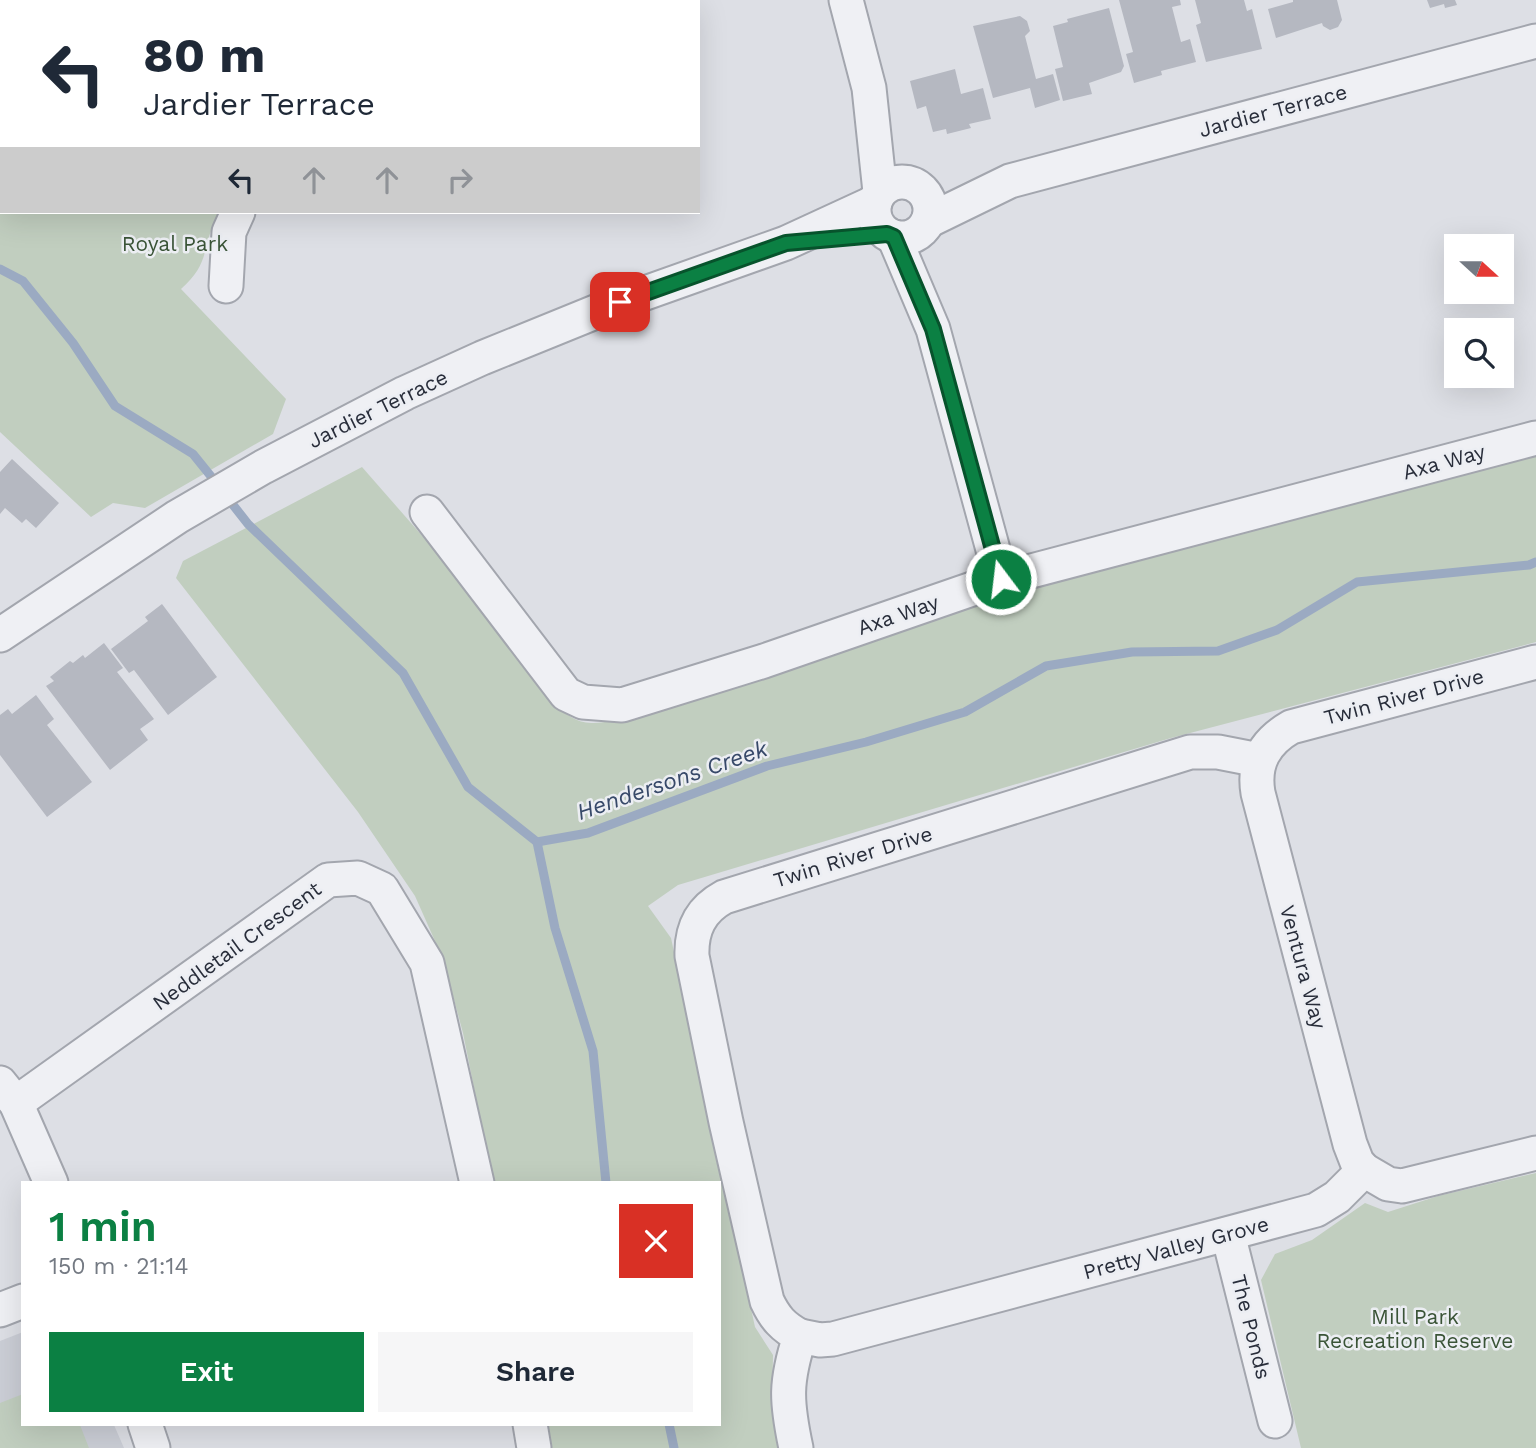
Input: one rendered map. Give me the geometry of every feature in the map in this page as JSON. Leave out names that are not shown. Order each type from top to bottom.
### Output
[{"type":"street","points":[[846,0],[869,88],[878,197],[876,220],[908,230]]},
{"type":"street","name":"Jardier Terrace","points":[[786,243],[908,230],[1010,181],[1536,41]]},
{"type":"street","points":[[869,88],[914,183],[928,196],[931,213],[908,230]]},
{"type":"street","name":"Jardier Terrace","points":[[914,183],[1010,181]]},
{"type":"street","points":[[878,197],[895,182],[914,183]]},
{"type":"street","name":"Jardier Terrace","points":[[0,635],[177,517],[263,467],[405,393],[482,358],[633,297],[786,243],[878,197]]},
{"type":"street","points":[[226,286],[229,232],[237,214]]},
{"type":"street","points":[[908,230],[1001,579]]},
{"type":"street","name":"Axa Way","points":[[427,512],[566,694],[597,705],[621,705],[764,661],[1001,579],[1536,438]]},
{"type":"street","name":"Twin River Drive","points":[[800,1336],[786,1329],[775,1317],[767,1301],[692,956],[692,942],[699,919],[715,902],[1190,752],[1218,752],[1259,760],[1272,739],[1291,727],[1536,662]]},
{"type":"street","name":"Ventura Way","points":[[1259,760],[1256,772],[1258,793],[1350,1144],[1357,1162],[1364,1170]]},
{"type":"street","name":"Neddletail Crescent","points":[[8,1093],[328,880],[358,878],[382,889],[427,963],[477,1181]]},
{"type":"street","points":[[8,1093],[50,1181]]},
{"type":"street","points":[[1364,1170],[1388,1184],[1402,1186],[1536,1153]]},
{"type":"street","name":"Pretty Valley Grove","points":[[800,1336],[820,1340],[833,1339],[1316,1210],[1337,1198],[1364,1170]]},
{"type":"street","name":"The Ponds","points":[[1228,1234],[1275,1421]]},
{"type":"street","points":[[0,1310],[21,1302]]},
{"type":"street","points":[[796,1448],[787,1384],[800,1336]]},
{"type":"street","points":[[146,1426],[153,1448]]},
{"type":"street","points":[[530,1426],[534,1448]]},
{"type":"shaded area","points":[[21,1333],[21,1426],[114,1426],[124,1448],[0,1448],[0,1341]]},
{"type":"green space","name":"Royal Park","points":[[0,214],[220,214],[198,269],[181,289],[286,399],[273,434],[145,508],[113,503],[91,517],[0,432]]},
{"type":"green space","points":[[1536,453],[1536,642],[1171,738],[678,885],[648,906],[671,938],[755,1327],[773,1355],[772,1404],[781,1448],[549,1448],[544,1426],[721,1426],[721,1181],[493,1181],[463,1033],[443,959],[415,896],[358,812],[176,578],[183,561],[362,467],[453,571],[556,705],[576,720],[586,723],[622,718],[1082,572]]},
{"type":"green space","name":"Mill Park Recreation Reserve","points":[[1536,1173],[1536,1448],[1301,1448],[1261,1280],[1275,1254],[1312,1240],[1365,1203],[1388,1212],[1438,1196]]},
{"type":"green space","points":[[21,1395],[21,1426],[80,1426],[89,1448],[0,1448],[0,1403]]},
{"type":"building","points":[[1119,0],[1180,0],[1181,5],[1172,7],[1181,42],[1190,39],[1196,62],[1161,71],[1162,75],[1134,83],[1126,54],[1133,52]]},
{"type":"building","points":[[1195,0],[1244,0],[1247,11],[1252,9],[1262,49],[1206,62],[1196,25],[1201,23]]},
{"type":"building","points":[[1293,0],[1337,0],[1342,20],[1338,27],[1330,30],[1322,23],[1276,38],[1268,9]]},
{"type":"building","points":[[1427,0],[1455,0],[1457,5],[1445,8],[1444,4],[1430,8]]},
{"type":"building","points":[[1109,8],[1124,66],[1121,72],[1089,83],[1092,94],[1063,101],[1055,69],[1063,67],[1053,26],[1068,22],[1067,19]]},
{"type":"building","points":[[1020,16],[1027,21],[1030,31],[1025,36],[1036,79],[1053,74],[1060,100],[1035,108],[1030,88],[993,98],[973,26]]},
{"type":"building","points":[[955,69],[961,94],[983,88],[991,119],[969,124],[971,128],[947,134],[946,129],[933,132],[926,106],[917,109],[910,81]]},
{"type":"building","points":[[12,459],[59,503],[36,528],[26,519],[22,523],[5,508],[0,514],[0,472]]},
{"type":"building","points":[[162,604],[217,677],[168,715],[134,670],[129,673],[111,649],[148,621],[145,617]]},
{"type":"building","points":[[104,643],[123,668],[117,672],[154,719],[140,729],[148,740],[110,770],[46,686],[54,681],[50,677],[70,661],[73,663],[83,655],[85,658]]},
{"type":"building","points":[[36,695],[54,719],[47,725],[92,782],[47,817],[0,755],[0,715],[8,709],[12,714]]},
{"type":"waterway","name":"Hendersons Creek","points":[[0,269],[23,281],[73,343],[115,406],[193,454],[218,485]]},
{"type":"waterway","name":"Hendersons Creek","points":[[226,496],[248,524],[403,673],[468,787],[537,842],[588,833],[767,766],[866,742],[965,712],[1046,666],[1132,652],[1218,651],[1277,630],[1357,582],[1529,565],[1536,562]]},
{"type":"waterway","points":[[537,842],[555,928],[593,1051],[606,1181]]},
{"type":"waterway","points":[[669,1426],[674,1448]]},
{"type":"route","points":[[620,302],[786,243],[887,234],[894,237],[933,329],[1001,579]]}]
